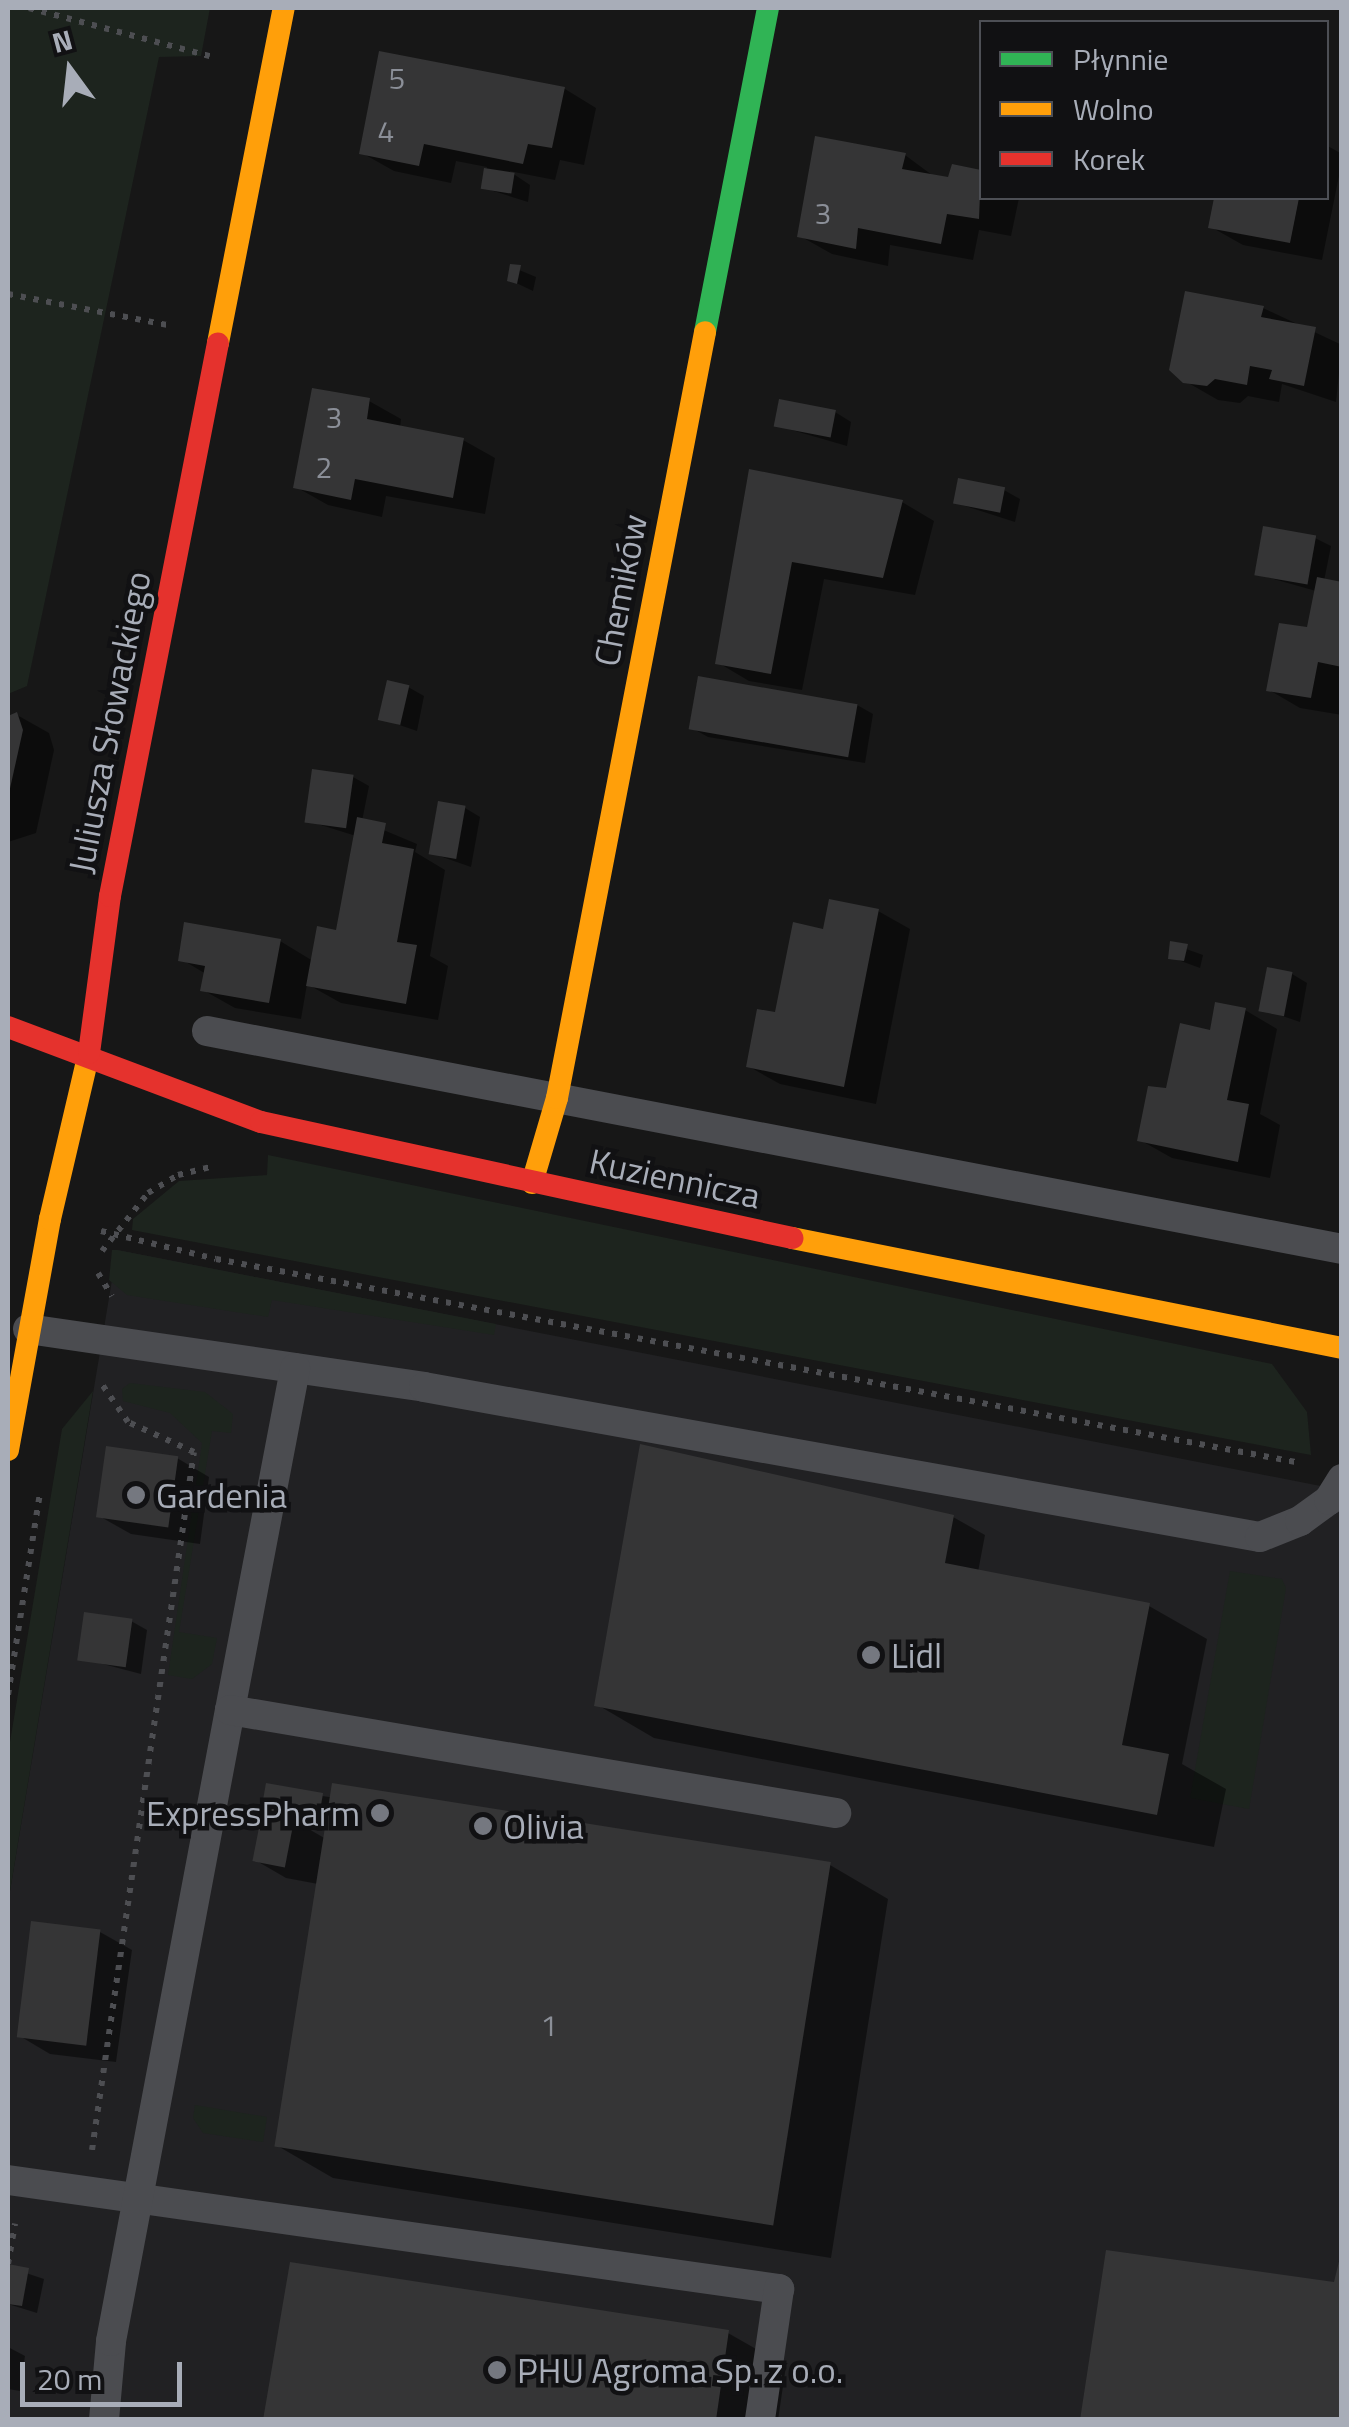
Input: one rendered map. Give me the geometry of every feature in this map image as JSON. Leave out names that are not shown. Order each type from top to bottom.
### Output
[{"type":"street","name":"Juliusza Słowackiego","points":[[8,1450],[50,1219],[88,1061],[110,896],[284,8]]},
{"type":"street","name":"Chemików","points":[[532,1183],[557,1098],[768,8]]},
{"type":"street","name":"Kuziennicza","points":[[8,1027],[88,1061],[261,1122],[532,1183],[1342,1348]]},
{"type":"lane","points":[[207,1031],[1342,1248]]},
{"type":"lane","points":[[28,1328],[296,1368],[1260,1538],[1300,1521],[1329,1500],[1332,1473]]},
{"type":"lane","points":[[104,2420],[112,2341],[296,1368]]},
{"type":"lane","points":[[230,1710],[836,1813]]},
{"type":"lane","points":[[8,2180],[779,2289],[760,2420]]},
{"type":"path","points":[[29,8],[210,56]]},
{"type":"path","points":[[8,294],[221,334]]},
{"type":"path","points":[[122,1304],[98,1273],[113,1234],[163,1183],[222,1165]]},
{"type":"path","points":[[50,1219],[1332,1473]]},
{"type":"path","points":[[84,1386],[99,1378],[115,1376]]},
{"type":"path","points":[[78,2154],[94,2148],[194,1452],[128,1422],[99,1378]]},
{"type":"path","points":[[8,1695],[41,1487]]},
{"type":"path","points":[[8,2264],[14,2233]]},
{"type":"shaded area","points":[[8,8],[210,8],[201,56],[159,57],[27,686],[8,694]]},
{"type":"shaded area","points":[[268,1155],[1272,1364],[1307,1412],[1311,1455],[132,1230],[133,1219],[179,1181],[267,1175]]},
{"type":"shaded area","points":[[112,1250],[496,1324],[494,1335],[272,1300],[268,1317],[127,1295],[109,1280]]},
{"type":"shaded area","points":[[117,1250],[1341,1490],[1341,2419],[8,2420],[8,1903]]},
{"type":"shaded area","points":[[130,1383],[205,1392],[233,1414],[231,1433],[212,1431],[179,1632],[217,1638],[212,1664],[192,1679],[168,1675],[202,1443],[170,1413],[123,1401],[122,1389]]},
{"type":"shaded area","points":[[93,1391],[8,1903],[8,1754],[62,1429]]},
{"type":"shaded area","points":[[1230,1571],[1282,1579],[1286,1588],[1249,1809],[1190,1798]]},
{"type":"shaded area","points":[[195,2105],[267,2117],[263,2142],[203,2133],[193,2118]]},
{"type":"building","points":[[379,51],[565,87],[552,148],[528,144],[523,164],[424,144],[419,166],[359,154]]},
{"type":"building","points":[[815,136],[906,153],[902,169],[948,177],[952,164],[979,170],[979,219],[947,214],[941,244],[858,228],[856,249],[797,237]]},
{"type":"building","points":[[484,168],[515,173],[511,194],[481,189]]},
{"type":"building","points":[[1214,200],[1299,200],[1290,243],[1208,228]]},
{"type":"building","points":[[510,264],[521,265],[517,284],[507,281]]},
{"type":"building","points":[[1185,291],[1264,306],[1261,317],[1316,327],[1304,386],[1269,379],[1272,370],[1250,366],[1247,385],[1215,379],[1207,386],[1183,383],[1169,370]]},
{"type":"building","points":[[312,388],[370,398],[367,419],[464,438],[453,498],[355,479],[351,500],[293,488]]},
{"type":"building","points":[[779,399],[836,410],[831,438],[774,426]]},
{"type":"building","points":[[749,469],[903,500],[883,578],[792,562],[771,674],[715,664]]},
{"type":"building","points":[[958,478],[1005,487],[1000,513],[953,504]]},
{"type":"building","points":[[1263,526],[1316,535],[1307,585],[1254,575]]},
{"type":"building","points":[[1317,577],[1342,582],[1342,667],[1318,662],[1311,698],[1266,691],[1279,623],[1307,627]]},
{"type":"building","points":[[698,676],[858,704],[848,757],[689,729]]},
{"type":"building","points":[[387,680],[409,685],[400,725],[378,720]]},
{"type":"building","points":[[17,712],[23,730],[9,793],[8,716]]},
{"type":"building","points":[[312,769],[354,775],[346,828],[304,822]]},
{"type":"building","points":[[438,801],[466,806],[456,859],[429,854]]},
{"type":"building","points":[[357,817],[386,823],[382,843],[414,849],[397,942],[417,945],[406,1004],[306,986],[317,926],[336,930]]},
{"type":"building","points":[[829,899],[879,909],[844,1087],[746,1067],[757,1009],[775,1012],[793,922],[823,929]]},
{"type":"building","points":[[184,922],[281,939],[269,1003],[200,991],[205,966],[178,961]]},
{"type":"building","points":[[1170,941],[1188,944],[1184,961],[1168,959]]},
{"type":"building","points":[[1267,967],[1293,972],[1284,1016],[1258,1011]]},
{"type":"building","points":[[1215,1002],[1246,1008],[1227,1100],[1249,1104],[1238,1162],[1137,1141],[1148,1086],[1166,1088],[1180,1023],[1210,1030]]},
{"type":"building","name":"Lidl","points":[[640,1444],[954,1515],[945,1563],[1150,1603],[1122,1745],[1169,1754],[1157,1815],[594,1706]]},
{"type":"building","name":"Gardenia","points":[[106,1446],[178,1456],[168,1527],[96,1517]]},
{"type":"building","points":[[84,1612],[133,1619],[126,1667],[77,1661]]},
{"type":"building","points":[[266,1783],[323,1793],[318,1820],[261,1810]]},
{"type":"building","points":[[332,1783],[831,1862],[773,2225],[274,2146]]},
{"type":"building","points":[[262,1812],[294,1818],[285,1867],[252,1861]]},
{"type":"building","points":[[31,1921],[100,1930],[86,2046],[17,2037]]},
{"type":"building","points":[[1342,2249],[1342,2420],[1080,2420],[1106,2250],[1334,2282]]},
{"type":"building","name":"PHU Agroma Sp. z o.o.","points":[[290,2262],[729,2330],[716,2420],[263,2420]]},
{"type":"building","points":[[8,2264],[29,2268],[22,2306],[8,2304]]},
{"type":"traffic: fast","points":[[705,332],[768,8]]},
{"type":"traffic: slow","points":[[218,343],[284,8]]},
{"type":"traffic: slow","points":[[532,1183],[557,1098],[705,332]]},
{"type":"traffic: slow","points":[[8,1450],[50,1219],[89,1053]]},
{"type":"traffic: slow","points":[[792,1238],[1342,1348]]},
{"type":"traffic: jam","points":[[89,1053],[110,896],[218,343]]},
{"type":"traffic: jam","points":[[8,1027],[261,1122],[792,1238]]},
{"type":"place","name":"Gardenia","points":[[136,1495]]},
{"type":"place","name":"Lidl","points":[[871,1655]]},
{"type":"place","name":"ExpressPharm","points":[[380,1813]]},
{"type":"place","name":"Olivia","points":[[483,1826]]},
{"type":"place","name":"PHU Agroma Sp. z o.o.","points":[[497,2370]]}]
